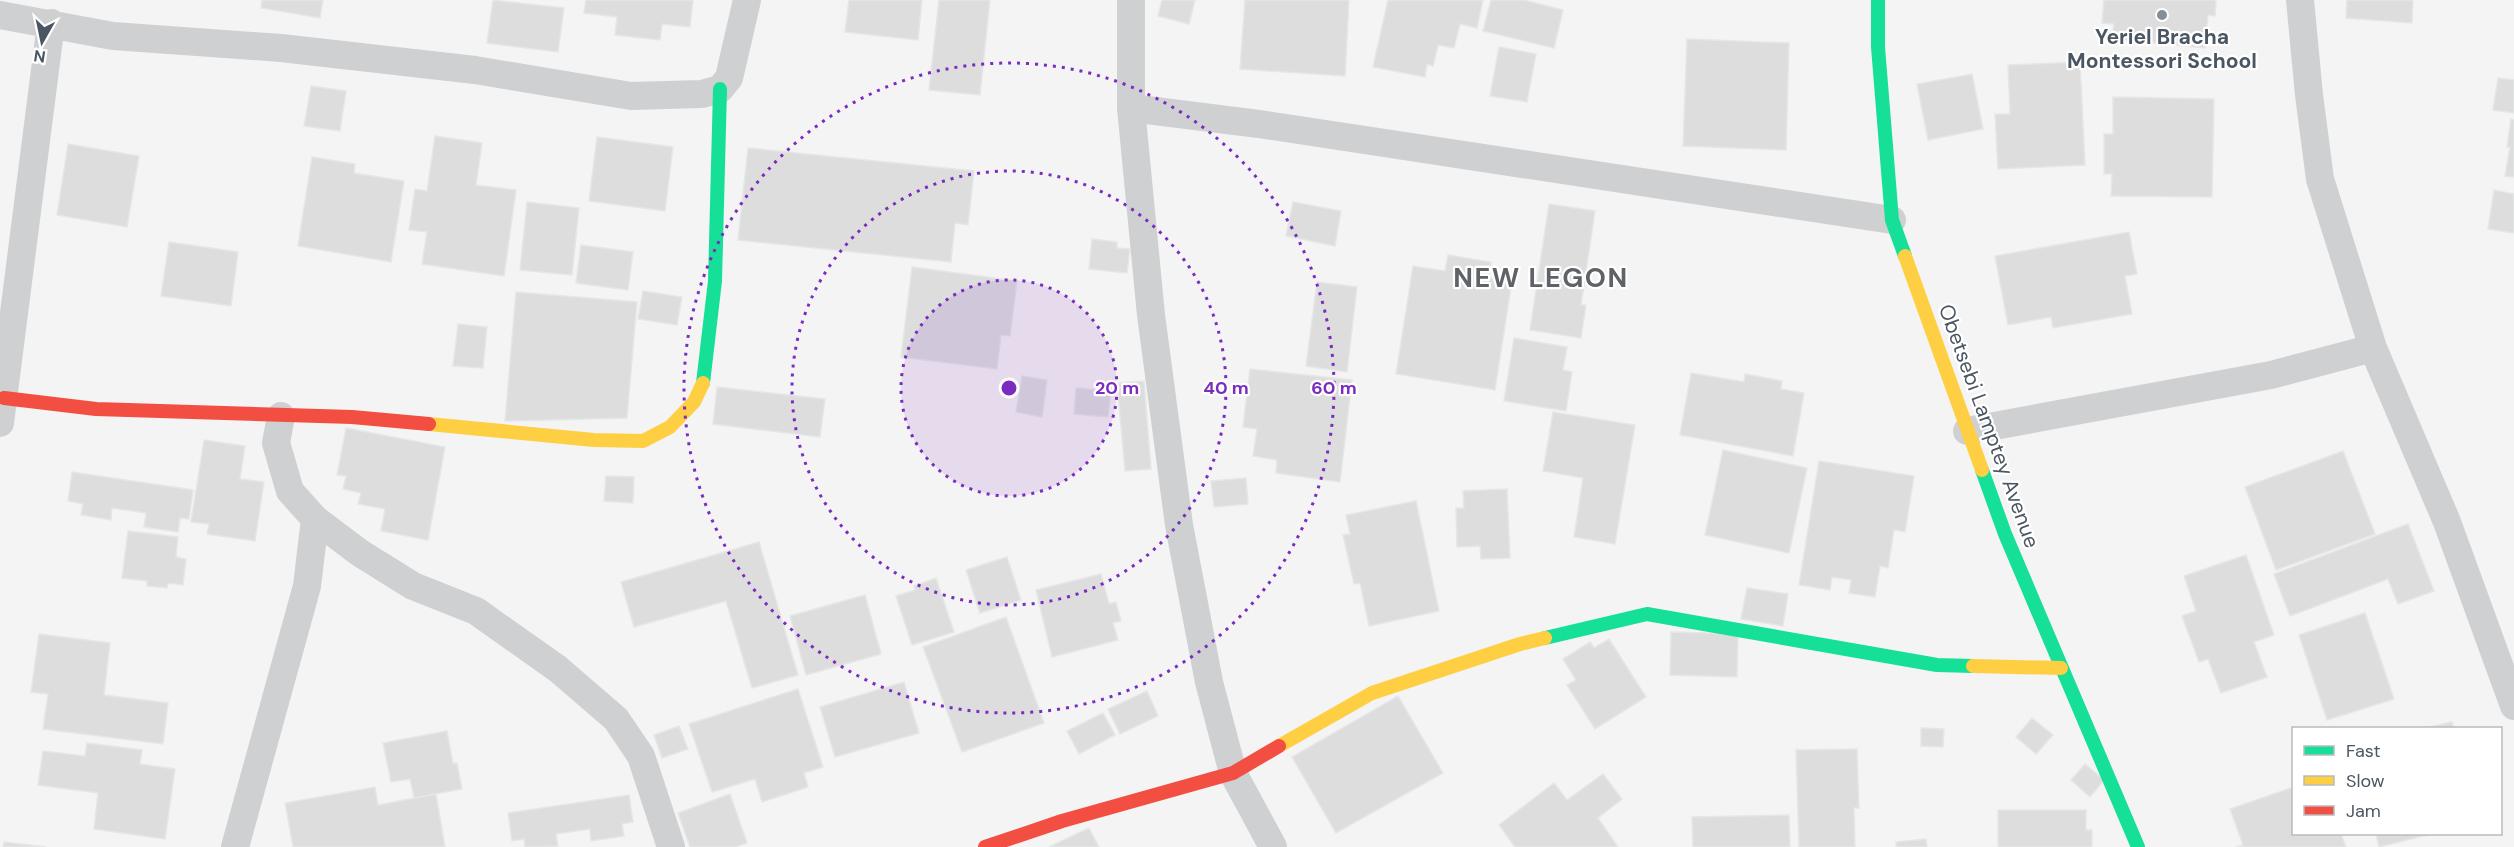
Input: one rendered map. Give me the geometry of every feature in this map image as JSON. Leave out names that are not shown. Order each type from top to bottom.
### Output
[{"type":"street","points":[[0,15],[113,36],[281,48],[476,70],[631,96],[702,94],[720,89],[729,78],[747,0]]},
{"type":"street","points":[[1131,0],[1131,108],[1151,315],[1179,525],[1209,682],[1233,773],[1273,847]]},
{"type":"street","name":"Obetsebi Lamptey Avenue","points":[[1878,0],[1878,47],[1892,220],[2005,534],[2138,847]]},
{"type":"street","points":[[2300,0],[2320,179],[2373,348],[2447,522],[2514,706]]},
{"type":"street","points":[[51,23],[2,411],[96,409],[352,417],[604,440],[643,441],[670,427],[694,402],[705,379],[715,281],[720,89]]},
{"type":"street","points":[[1131,108],[1259,124],[1892,220]]},
{"type":"street","points":[[1967,431],[2271,375],[2373,348]]},
{"type":"street","points":[[281,416],[276,443],[290,490],[315,519],[360,553],[413,586],[476,611],[558,669],[616,719],[641,756],[671,847]]},
{"type":"street","points":[[235,847],[307,586],[315,519]]},
{"type":"street","points":[[985,847],[1062,821],[1233,773],[1372,693],[1520,644],[1647,614],[1937,665],[2061,669]]},
{"type":"building","points":[[262,0],[323,0],[320,18],[261,8]]},
{"type":"building","points":[[493,0],[564,8],[558,52],[487,43]]},
{"type":"building","points":[[586,0],[693,0],[690,27],[662,24],[660,40],[615,35],[617,17],[584,13]]},
{"type":"building","points":[[849,0],[922,0],[918,40],[845,32]]},
{"type":"building","points":[[939,0],[990,0],[980,95],[929,90]]},
{"type":"building","points":[[1162,0],[1195,0],[1189,24],[1158,16]]},
{"type":"building","points":[[1245,0],[1349,0],[1345,76],[1240,69]]},
{"type":"building","points":[[1388,0],[1483,0],[1477,28],[1460,24],[1454,48],[1438,45],[1433,66],[1427,64],[1425,77],[1373,67]]},
{"type":"building","points":[[1491,0],[1524,0],[1563,10],[1554,48],[1483,31]]},
{"type":"building","points":[[2104,0],[2216,0],[2215,16],[2208,15],[2205,48],[2112,39],[2114,24],[2102,23]]},
{"type":"building","points":[[2347,0],[2413,0],[2412,23],[2346,18]]},
{"type":"building","points":[[1687,39],[1789,43],[1786,150],[1683,146]]},
{"type":"building","points":[[1499,47],[1536,54],[1527,102],[1490,96]]},
{"type":"building","points":[[2080,62],[2085,165],[1998,169],[1995,114],[2010,114],[2008,65]]},
{"type":"building","points":[[1972,74],[1983,129],[1928,140],[1917,84]]},
{"type":"building","points":[[2498,78],[2514,80],[2514,113],[2493,110]]},
{"type":"building","points":[[311,86],[346,91],[340,131],[304,126]]},
{"type":"building","points":[[2113,97],[2214,99],[2212,197],[2111,196],[2112,174],[2104,174],[2104,134],[2113,134]]},
{"type":"building","points":[[2511,119],[2514,120],[2514,177],[2505,176],[2510,147],[2507,147]]},
{"type":"building","points":[[435,136],[482,143],[476,185],[516,190],[504,276],[422,264],[427,232],[409,230],[415,189],[427,191]]},
{"type":"building","points":[[597,137],[673,147],[665,211],[589,201]]},
{"type":"building","points":[[68,144],[139,156],[127,227],[57,215]]},
{"type":"building","points":[[748,148],[974,171],[968,225],[955,223],[951,262],[738,240]]},
{"type":"building","points":[[312,157],[355,164],[354,173],[404,181],[391,262],[298,246]]},
{"type":"building","points":[[2494,190],[2514,194],[2514,233],[2488,229]]},
{"type":"building","points":[[527,202],[579,208],[572,275],[520,270]]},
{"type":"building","points":[[1293,202],[1341,211],[1335,246],[1286,236]]},
{"type":"building","points":[[1549,204],[1595,211],[1581,305],[1586,305],[1581,338],[1530,330]]},
{"type":"building","points":[[2129,232],[2137,274],[2125,276],[2132,314],[2053,328],[2051,317],[2008,325],[1995,256]]},
{"type":"building","points":[[1092,239],[1117,242],[1117,248],[1130,249],[1127,273],[1089,269]]},
{"type":"building","points":[[169,242],[238,252],[231,306],[161,296]]},
{"type":"building","points":[[581,245],[633,252],[628,290],[576,283]]},
{"type":"building","points":[[1448,255],[1491,262],[1489,278],[1512,281],[1495,390],[1396,374],[1413,266],[1445,271]]},
{"type":"building","points":[[912,267],[1017,281],[1010,336],[1001,335],[997,369],[901,357]]},
{"type":"building","points":[[1317,282],[1357,287],[1347,372],[1306,366]]},
{"type":"building","points":[[643,291],[682,297],[677,325],[638,319]]},
{"type":"building","points":[[516,292],[637,302],[627,418],[505,421]]},
{"type":"building","points":[[458,324],[487,327],[483,368],[453,366]]},
{"type":"building","points":[[1514,338],[1567,347],[1563,370],[1572,372],[1566,411],[1504,401]]},
{"type":"building","points":[[1250,369],[1352,380],[1340,482],[1276,473],[1277,460],[1253,456],[1257,429],[1243,427]]},
{"type":"building","points":[[1691,373],[1744,382],[1745,374],[1782,381],[1781,389],[1804,393],[1793,456],[1680,435]]},
{"type":"building","points":[[1022,376],[1047,380],[1042,417],[1016,412]]},
{"type":"building","points":[[1144,381],[1151,469],[1125,471],[1117,383]]},
{"type":"building","points":[[717,387],[825,399],[820,437],[713,424]]},
{"type":"building","points":[[1076,388],[1111,391],[1108,417],[1074,414]]},
{"type":"building","points":[[1553,412],[1635,425],[1615,544],[1574,537],[1583,478],[1543,471]]},
{"type":"building","points":[[346,428],[445,447],[428,540],[381,531],[385,509],[358,504],[361,493],[343,489],[346,476],[337,475]]},
{"type":"building","points":[[204,440],[245,446],[240,479],[264,482],[255,541],[207,534],[209,524],[191,522]]},
{"type":"building","points":[[1723,450],[1807,468],[1789,553],[1705,535]]},
{"type":"building","points":[[2343,451],[2375,534],[2276,570],[2245,487]]},
{"type":"building","points":[[1819,461],[1914,476],[1905,532],[1894,530],[1888,568],[1880,566],[1875,597],[1849,593],[1851,580],[1832,577],[1830,590],[1799,585]]},
{"type":"building","points":[[72,472],[193,490],[189,519],[180,518],[178,532],[144,527],[146,513],[112,508],[111,520],[81,515],[83,504],[68,501]]},
{"type":"building","points":[[606,476],[634,477],[633,503],[604,501]]},
{"type":"building","points":[[1246,478],[1248,504],[1214,507],[1211,481]]},
{"type":"building","points":[[1507,489],[1510,558],[1481,559],[1480,546],[1457,547],[1456,508],[1464,508],[1463,491]]},
{"type":"building","points":[[1416,501],[1439,611],[1369,626],[1360,583],[1354,584],[1343,535],[1350,534],[1346,515]]},
{"type":"building","points":[[2408,524],[2434,591],[2398,604],[2388,579],[2290,616],[2274,574]]},
{"type":"building","points":[[128,531],[178,537],[176,557],[186,559],[183,585],[168,583],[167,588],[147,586],[147,581],[122,578]]},
{"type":"building","points":[[759,542],[798,675],[752,688],[726,601],[634,627],[621,582]]},
{"type":"building","points":[[2246,555],[2274,635],[2254,642],[2267,677],[2221,693],[2208,659],[2199,662],[2182,616],[2196,611],[2184,576]]},
{"type":"building","points":[[1007,557],[1021,600],[980,613],[966,570]]},
{"type":"building","points":[[1101,574],[1109,604],[1116,602],[1121,621],[1113,623],[1118,640],[1052,657],[1036,590]]},
{"type":"building","points":[[936,578],[954,632],[912,645],[896,596],[915,590],[914,586]]},
{"type":"building","points":[[1747,588],[1788,594],[1783,626],[1741,619]]},
{"type":"building","points":[[865,595],[881,654],[806,675],[790,616]]},
{"type":"building","points":[[2365,613],[2394,699],[2327,720],[2299,635]]},
{"type":"building","points":[[1006,617],[1044,723],[962,752],[923,647]]},
{"type":"building","points":[[1671,632],[1738,634],[1737,677],[1670,675]]},
{"type":"building","points":[[39,634],[110,643],[104,695],[168,703],[163,744],[43,729],[48,694],[31,692]]},
{"type":"building","points":[[1609,639],[1646,697],[1595,729],[1567,685],[1576,680],[1563,659],[1590,642],[1594,648]]},
{"type":"building","points":[[904,682],[919,733],[835,757],[820,707]]},
{"type":"building","points":[[798,689],[823,767],[804,773],[808,787],[762,802],[755,779],[712,792],[689,724]]},
{"type":"building","points":[[1147,691],[1158,716],[1120,734],[1108,709]]},
{"type":"building","points":[[1398,696],[1443,773],[1336,833],[1292,757]]},
{"type":"building","points":[[1103,713],[1115,735],[1079,754],[1067,731]]},
{"type":"building","points":[[2032,718],[2053,735],[2036,754],[2016,737]]},
{"type":"building","points":[[2452,722],[2454,727],[2430,727]]},
{"type":"building","points":[[679,726],[688,749],[662,758],[654,735]]},
{"type":"building","points":[[1921,728],[1944,729],[1943,747],[1921,746]]},
{"type":"building","points":[[447,731],[453,764],[457,763],[462,789],[414,798],[410,779],[391,782],[383,743]]},
{"type":"building","points":[[87,743],[142,750],[140,764],[175,769],[165,839],[94,829],[98,793],[38,785],[43,751],[85,756]]},
{"type":"building","points":[[1857,749],[1859,808],[1854,808],[1855,847],[1799,847],[1796,750]]},
{"type":"building","points":[[2085,764],[2104,780],[2090,797],[2071,780]]},
{"type":"building","points":[[1603,774],[1622,799],[1598,818],[1618,847],[1515,847],[1499,825],[1554,783],[1567,800]]},
{"type":"building","points":[[375,787],[378,805],[436,794],[445,847],[293,847],[285,803]]},
{"type":"building","points":[[2292,788],[2292,835],[2341,835],[2346,847],[2236,847],[2243,845],[2230,809]]},
{"type":"building","points":[[730,794],[747,843],[735,847],[690,847],[678,813]]},
{"type":"building","points":[[629,795],[633,822],[622,824],[624,836],[591,841],[590,829],[556,834],[558,846],[525,847],[524,839],[512,841],[508,813]]},
{"type":"building","points":[[1998,810],[2086,810],[2086,830],[2092,830],[2092,847],[1998,847]]},
{"type":"building","points":[[1789,815],[1790,847],[1693,847],[1692,817]]},
{"type":"building","points":[[1089,828],[1099,847],[1049,847]]},
{"type":"building","points":[[2376,835],[2427,835],[2379,847]]},
{"type":"building","points":[[1926,839],[1927,847],[1896,847],[1896,842]]},
{"type":"building","points":[[4,842],[46,847],[3,847]]},
{"type":"traffic: fast","points":[[1878,0],[1878,47],[1892,220],[1905,256]]},
{"type":"traffic: fast","points":[[703,383],[715,281],[720,89]]},
{"type":"traffic: fast","points":[[1982,470],[2005,534],[2138,847]]},
{"type":"traffic: fast","points":[[1545,638],[1647,614],[1937,665],[1973,666]]},
{"type":"traffic: slow","points":[[1905,256],[1982,470]]},
{"type":"traffic: slow","points":[[429,424],[594,440],[643,441],[670,427],[694,402],[703,383]]},
{"type":"traffic: slow","points":[[1279,746],[1372,693],[1520,644],[1545,638]]},
{"type":"traffic: slow","points":[[1973,666],[2061,668]]},
{"type":"traffic: jam","points":[[4,398],[96,409],[352,417],[429,424]]},
{"type":"traffic: jam","points":[[985,847],[1062,821],[1233,773],[1279,746]]},
{"type":"place","name":"Yeriel Bracha Montessori School","points":[[2162,15]]},
{"type":"district","name":"NEW LEGON","points":[[1541,278]]}]
